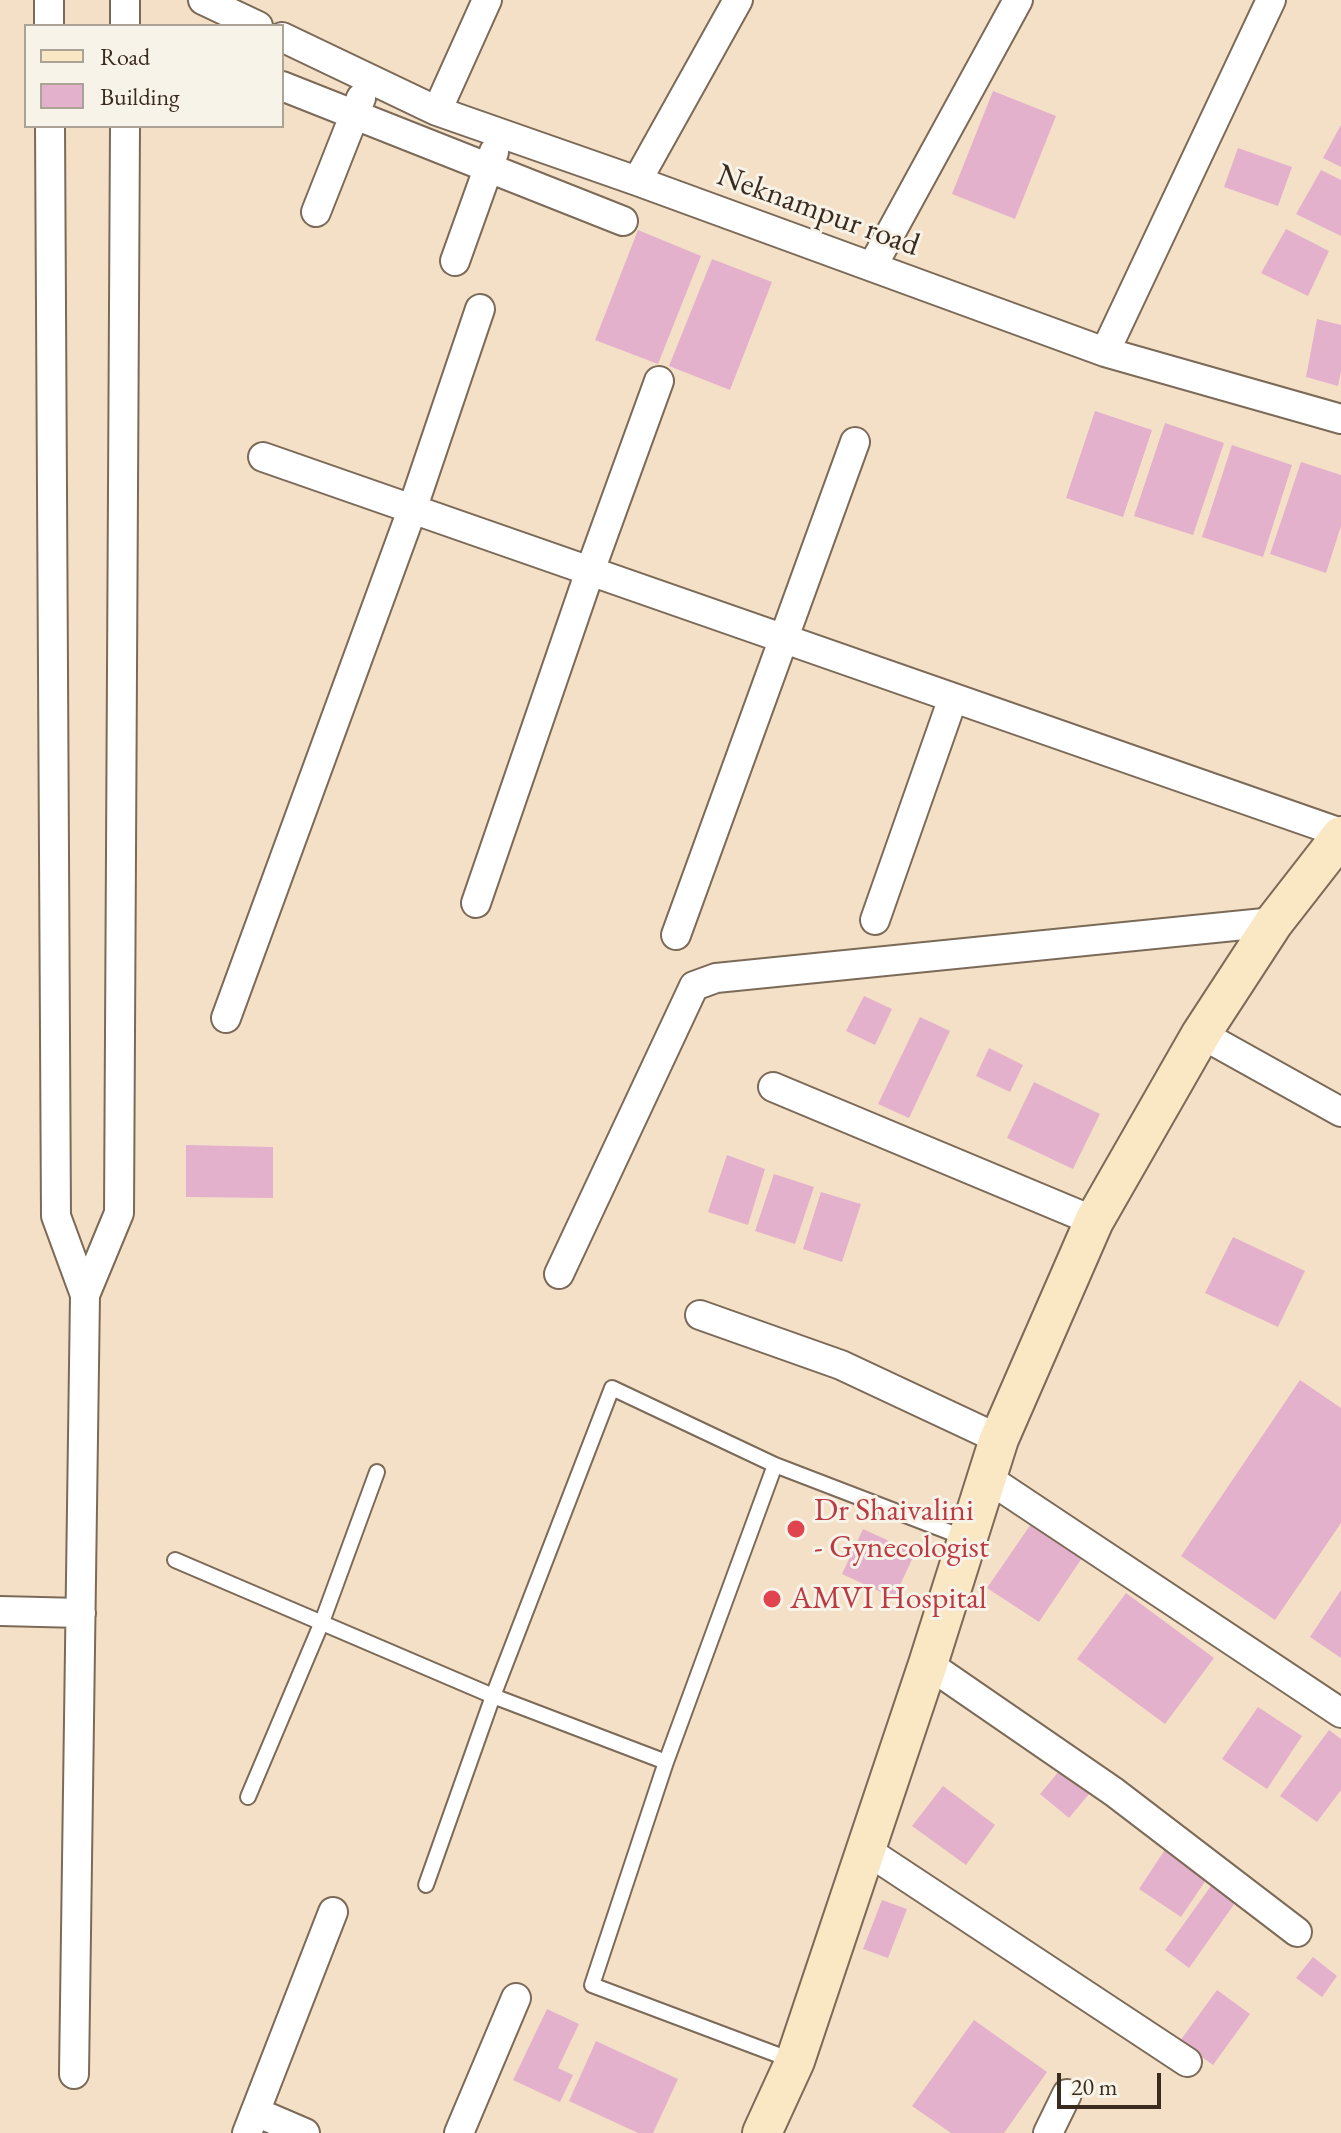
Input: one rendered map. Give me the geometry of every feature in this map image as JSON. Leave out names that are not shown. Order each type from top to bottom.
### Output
[{"type":"street","points":[[49,0],[49,24]]},
{"type":"street","points":[[125,0],[125,24]]},
{"type":"street","points":[[203,0],[254,24]]},
{"type":"street","points":[[437,111],[487,0]]},
{"type":"street","points":[[637,181],[738,0]]},
{"type":"street","points":[[872,267],[1018,0]]},
{"type":"street","points":[[1105,352],[1271,0]]},
{"type":"street","name":"Neknampur road","points":[[284,38],[437,111],[1105,352],[1341,419]]},
{"type":"street","points":[[316,212],[369,78]]},
{"type":"street","points":[[284,87],[623,221]]},
{"type":"street","points":[[50,128],[56,1216],[85,1295],[74,2074]]},
{"type":"street","points":[[85,1295],[119,1213],[125,128]]},
{"type":"street","points":[[455,261],[500,133]]},
{"type":"street","points":[[226,1018],[412,510],[480,309]]},
{"type":"street","points":[[476,903],[659,381]]},
{"type":"street","points":[[676,935],[855,442]]},
{"type":"street","points":[[263,457],[1341,834],[1274,922],[1201,1034],[1094,1221],[999,1439],[969,1540],[795,2061],[762,2133]]},
{"type":"street","points":[[875,920],[953,698]]},
{"type":"street","points":[[559,1274],[694,986],[716,978],[1274,922]]},
{"type":"street","points":[[1201,1034],[1341,1112]]},
{"type":"street","points":[[773,1087],[1094,1221]]},
{"type":"street","points":[[700,1315],[841,1365],[999,1439]]},
{"type":"street","points":[[989,1479],[1341,1713]]},
{"type":"street","points":[[0,1611],[81,1613]]},
{"type":"street","points":[[928,1664],[1114,1792],[1297,1932]]},
{"type":"street","points":[[866,1850],[1187,2062]]},
{"type":"street","points":[[305,2133],[251,2122],[333,1912]]},
{"type":"street","points":[[459,2133],[516,1998]]},
{"type":"street","points":[[1048,2133],[1067,2094]]},
{"type":"lane","points":[[426,1885],[493,1696],[612,1388],[775,1465],[969,1540]]},
{"type":"lane","points":[[775,1465],[666,1762],[592,1985],[795,2061]]},
{"type":"lane","points":[[248,1797],[322,1622],[377,1472]]},
{"type":"lane","points":[[175,1560],[493,1696],[666,1762]]},
{"type":"building","points":[[993,91],[1056,116],[1015,219],[952,194]]},
{"type":"building","points":[[1341,125],[1341,167],[1323,158]]},
{"type":"building","points":[[1238,148],[1292,167],[1278,206],[1224,187]]},
{"type":"building","points":[[1321,170],[1341,180],[1341,236],[1296,214]]},
{"type":"building","points":[[1286,229],[1329,251],[1308,296],[1261,273]]},
{"type":"building","points":[[638,230],[701,256],[658,364],[595,340]]},
{"type":"building","points":[[712,259],[772,282],[730,390],[669,366]]},
{"type":"building","points":[[1317,319],[1341,325],[1338,386],[1306,377]]},
{"type":"building","points":[[1095,411],[1152,430],[1123,517],[1066,498]]},
{"type":"building","points":[[1165,423],[1224,443],[1193,535],[1134,516]]},
{"type":"building","points":[[1232,445],[1292,465],[1263,557],[1202,537]]},
{"type":"building","points":[[1301,462],[1341,475],[1341,526],[1326,573],[1270,554]]},
{"type":"building","points":[[864,996],[892,1009],[875,1045],[846,1031]]},
{"type":"building","points":[[920,1017],[950,1031],[909,1118],[878,1104]]},
{"type":"building","points":[[989,1048],[1023,1065],[1010,1092],[976,1076]]},
{"type":"building","points":[[1034,1082],[1100,1114],[1073,1169],[1007,1138]]},
{"type":"building","points":[[186,1145],[273,1147],[273,1198],[186,1197]]},
{"type":"building","points":[[727,1155],[765,1169],[748,1225],[708,1212]]},
{"type":"building","points":[[774,1174],[814,1187],[795,1244],[755,1231]]},
{"type":"building","points":[[821,1192],[861,1204],[842,1262],[803,1249]]},
{"type":"building","points":[[1233,1237],[1305,1271],[1278,1327],[1205,1293]]},
{"type":"building","points":[[1300,1380],[1341,1408],[1341,1523],[1275,1620],[1181,1556]]},
{"type":"building","points":[[1031,1524],[1082,1558],[1039,1622],[987,1588]]},
{"type":"building","points":[[863,1529],[915,1553],[894,1598],[842,1574]]},
{"type":"building","points":[[1341,1590],[1341,1658],[1310,1637]]},
{"type":"building","points":[[1126,1593],[1214,1658],[1165,1724],[1077,1659]]},
{"type":"building","points":[[1258,1707],[1302,1736],[1267,1789],[1222,1759]]},
{"type":"building","points":[[1329,1730],[1341,1739],[1341,1790],[1317,1822],[1280,1796]]},
{"type":"building","points":[[1060,1770],[1089,1794],[1069,1818],[1040,1794]]},
{"type":"building","points":[[943,1786],[995,1825],[966,1865],[912,1826]]},
{"type":"building","points":[[1166,1848],[1208,1877],[1181,1917],[1139,1889]]},
{"type":"building","points":[[1211,1886],[1235,1903],[1189,1968],[1165,1950]]},
{"type":"building","points":[[882,1900],[907,1909],[888,1958],[863,1949]]},
{"type":"building","points":[[1313,1957],[1337,1976],[1322,1997],[1296,1978]]},
{"type":"building","points":[[1217,1990],[1250,2014],[1213,2065],[1180,2041]]},
{"type":"building","points":[[547,2009],[579,2024],[558,2068],[573,2075],[560,2102],[513,2080]]},
{"type":"building","points":[[974,2020],[1047,2072],[1004,2133],[951,2133],[912,2106]]},
{"type":"building","points":[[596,2041],[678,2079],[653,2133],[638,2133],[569,2101]]},
{"type":"place","name":"Dr Shaivalini - Gynecologist","points":[[796,1529]]},
{"type":"place","name":"AMVI Hospital","points":[[772,1599]]}]
